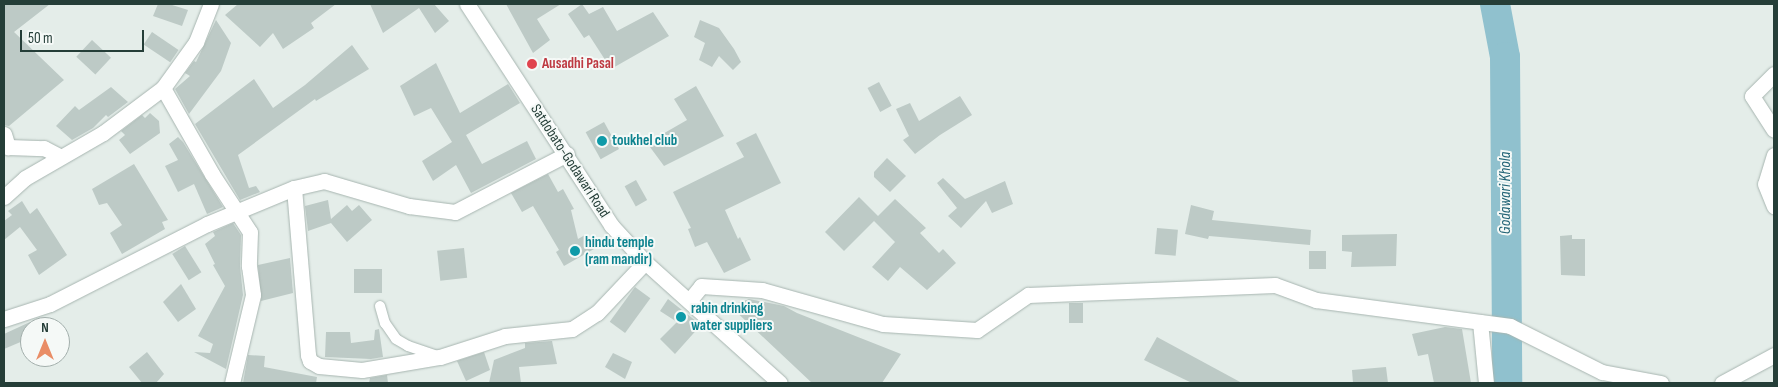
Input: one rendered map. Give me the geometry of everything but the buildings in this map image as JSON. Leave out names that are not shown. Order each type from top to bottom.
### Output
[{"type":"street","points":[[4,198],[25,178],[103,133],[163,88],[196,42],[211,4]]},
{"type":"street","name":"Satdobato-Godawari Road","points":[[467,4],[567,154],[611,225],[645,262],[780,383]]},
{"type":"street","points":[[1774,74],[1752,96],[1774,130]]},
{"type":"street","points":[[163,88],[236,213],[250,232],[249,266],[254,295],[232,383]]},
{"type":"street","points":[[4,134],[8,147],[44,148],[61,157]]},
{"type":"street","points":[[4,319],[50,304],[207,224],[294,188],[324,181],[409,206],[455,212],[567,154]]},
{"type":"street","points":[[1774,155],[1765,184],[1774,206]]},
{"type":"street","points":[[294,188],[310,361],[319,366],[362,377],[440,357],[505,336],[572,329],[597,313],[645,262]]},
{"type":"street","points":[[689,301],[701,286],[762,290],[883,324],[977,330],[1028,294],[1275,285],[1316,300],[1510,326],[1602,372],[1661,383]]},
{"type":"street","points":[[1480,322],[1486,383]]},
{"type":"street","points":[[1722,383],[1774,355]]},
{"type":"lane","points":[[380,306],[385,323],[396,339],[408,346],[440,357]]},
{"type":"waterway","name":"Godawari Khola","points":[[1495,4],[1505,57],[1507,383]]},
{"type":"place","name":"Ausadhi Pasal","points":[[532,64]]},
{"type":"place","name":"toukhel club","points":[[602,141]]},
{"type":"place","name":"hindu temple (ram mandir)","points":[[575,251]]},
{"type":"place","name":"rabin drinking water suppliers","points":[[681,317]]}]
